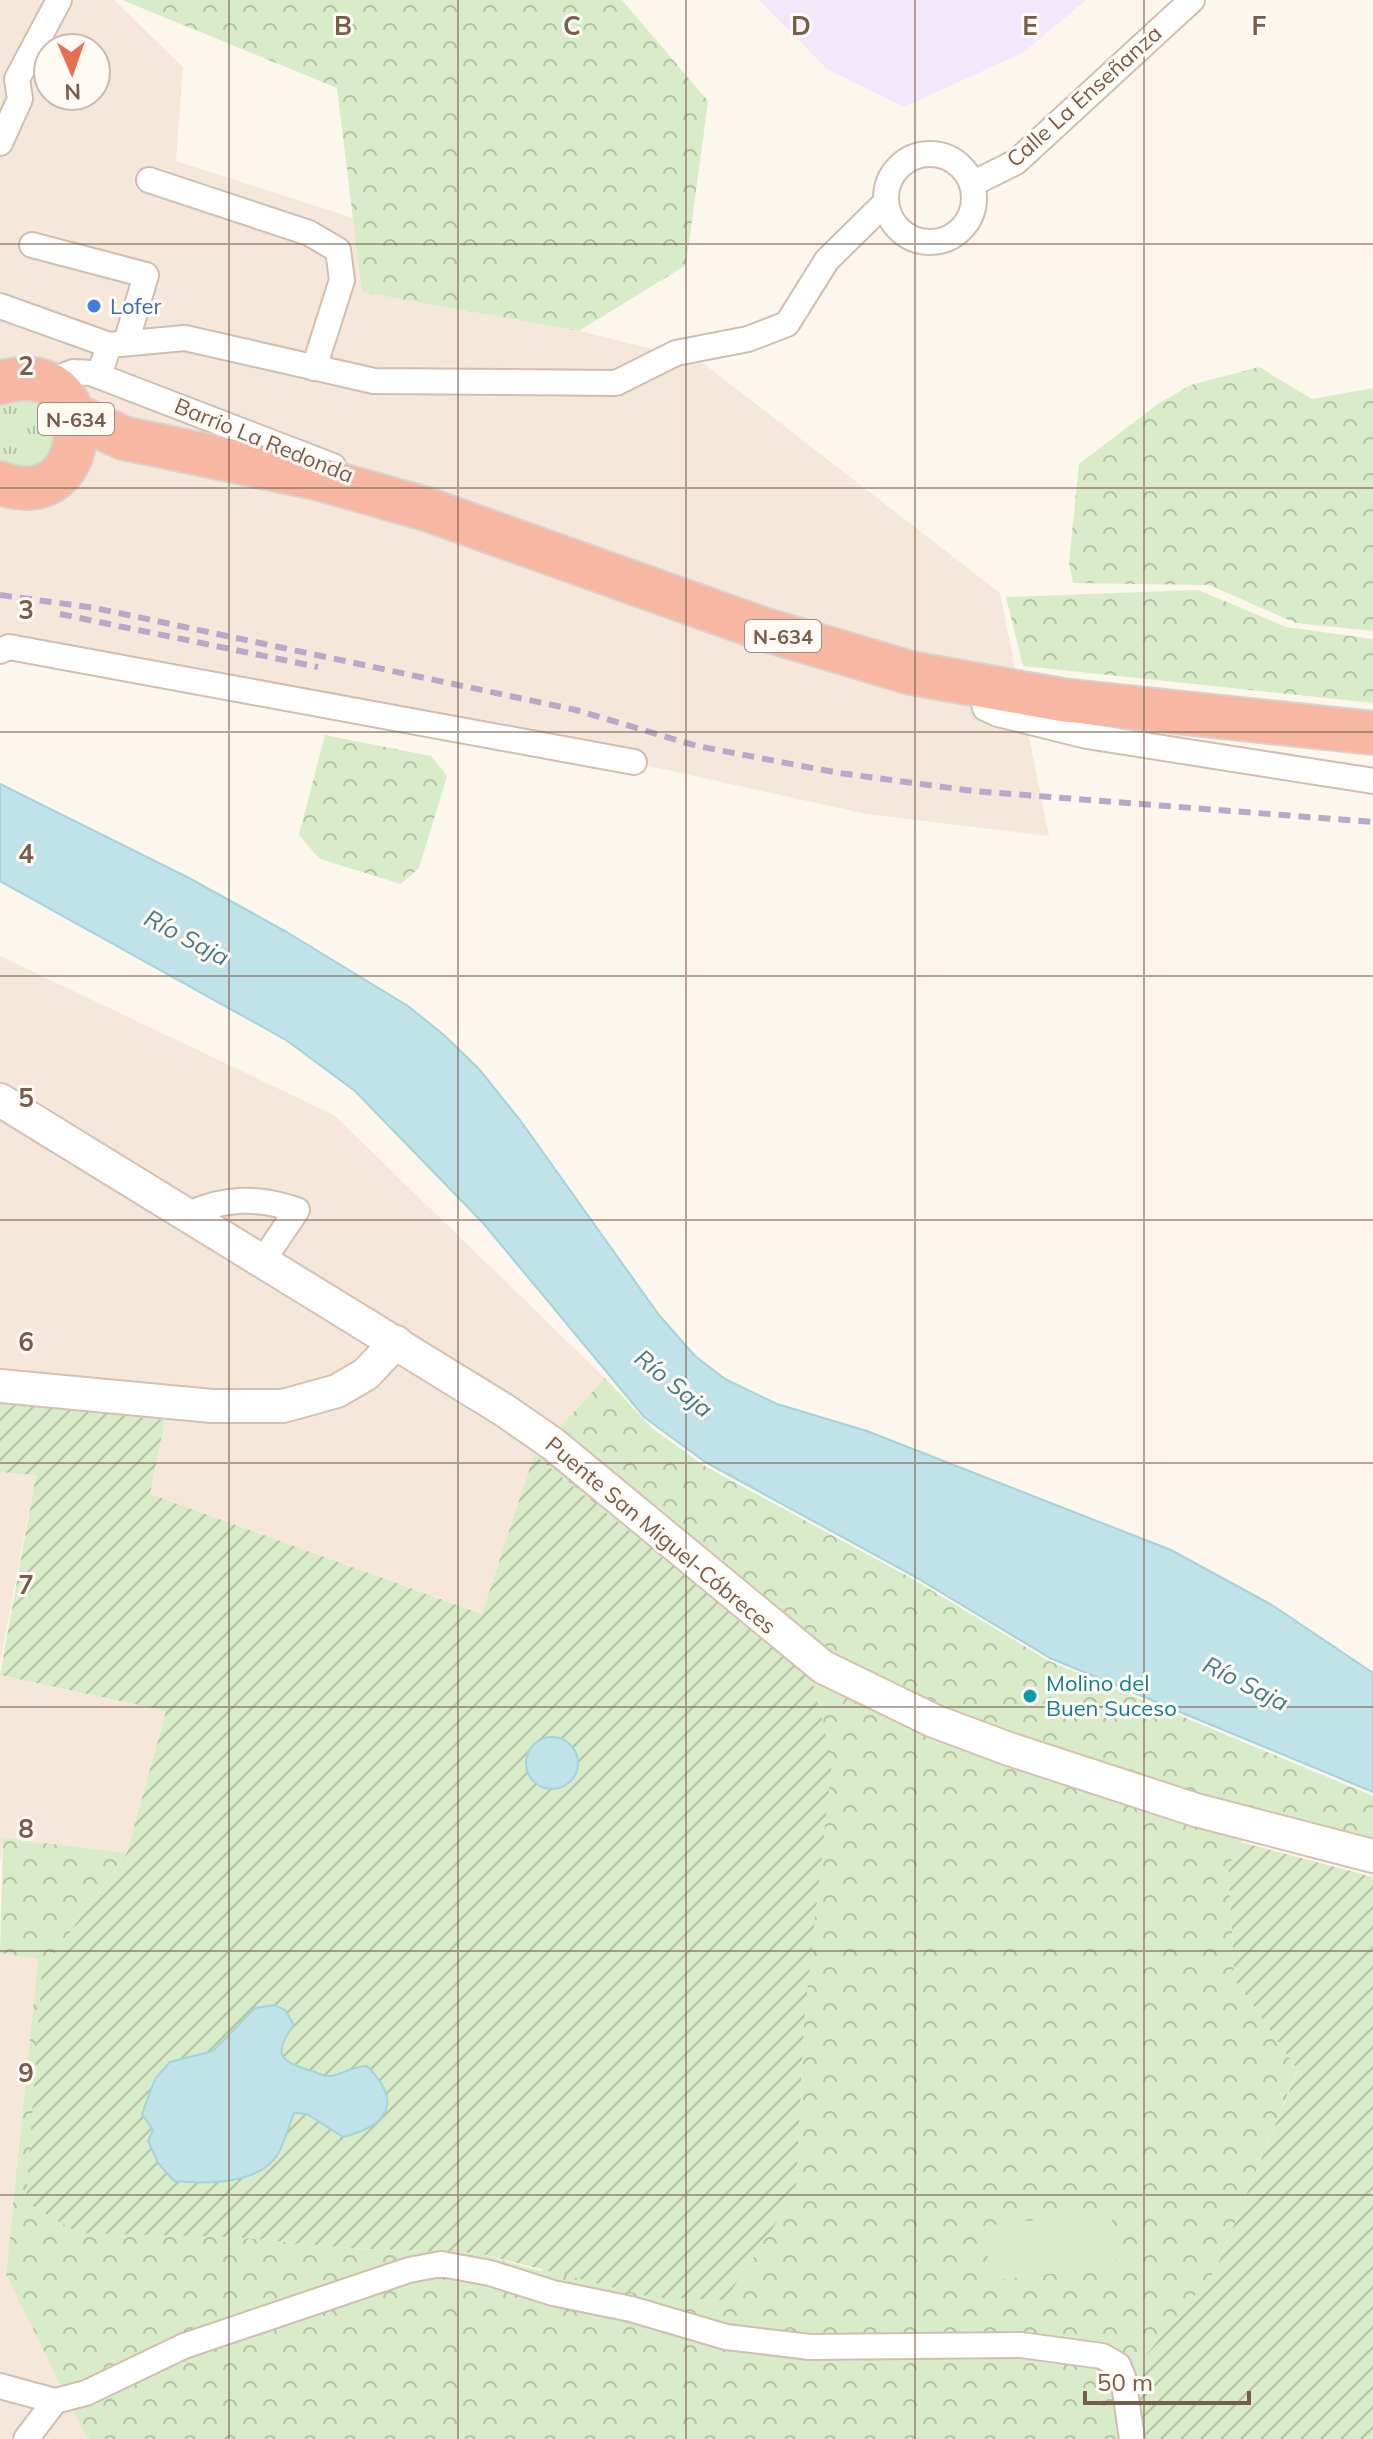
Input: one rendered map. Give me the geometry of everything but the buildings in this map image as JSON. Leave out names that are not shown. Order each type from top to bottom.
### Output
[{"type":"highway","name":"N-634","points":[[0,483],[20,488],[37,486],[59,474],[70,460],[77,443],[75,415],[63,396],[14,382]]},
{"type":"highway","name":"N-634","points":[[75,415],[123,438],[320,479],[426,509],[804,643],[981,687],[1077,702],[1373,733]]},
{"type":"highway","name":"N-634","points":[[70,460],[124,451],[213,457]]},
{"type":"street","points":[[0,143],[20,99],[17,79],[59,0]]},
{"type":"street","name":"Calle La Enseñanza","points":[[972,184],[1016,162],[1192,0]]},
{"type":"street","points":[[925,155],[953,161],[972,184],[974,197],[967,223],[958,232],[933,242],[919,241],[897,227],[886,202],[890,180],[899,168],[925,155]]},
{"type":"street","points":[[149,180],[309,233],[338,250],[342,280],[314,368]]},
{"type":"street","points":[[0,306],[118,344],[185,338],[374,381],[616,383],[676,353],[748,339],[787,324],[827,260],[886,202]]},
{"type":"street","points":[[14,382],[73,372],[99,376],[118,344],[146,275],[32,245]]},
{"type":"street","name":"Barrio La Redonda","points":[[99,376],[320,460],[426,509]]},
{"type":"street","points":[[0,651],[9,647],[634,762]]},
{"type":"street","points":[[981,687],[985,708],[1087,736],[1373,781]]},
{"type":"street","name":"Puente San Miguel-Cóbreces","points":[[0,1100],[264,1259],[553,1444],[823,1667],[934,1721],[1009,1749],[1196,1810],[1373,1856]]},
{"type":"street","points":[[189,1214],[213,1203],[240,1200],[269,1201],[297,1210],[264,1259]]},
{"type":"street","points":[[0,1386],[212,1406],[283,1406],[337,1391],[366,1374],[396,1342]]},
{"type":"street","points":[[0,2386],[55,2401],[86,2393],[184,2346],[409,2270],[441,2264],[490,2273],[553,2293],[631,2309],[726,2337],[810,2347],[1021,2345],[1102,2356],[1118,2365],[1123,2377],[1132,2439]]},
{"type":"street","points":[[26,2439],[55,2401]]},
{"type":"shaded area","points":[[0,0],[114,0],[183,67],[176,161],[353,218],[369,293],[579,331],[699,360],[1000,593],[1049,836],[866,814],[505,734],[0,651]]},
{"type":"shaded area","points":[[759,0],[1086,0],[1024,52],[904,107],[827,69]]},
{"type":"shaded area","points":[[0,956],[334,1115],[605,1378],[534,1455],[483,1614],[150,1494],[165,1420],[0,1402]]},
{"type":"shaded area","points":[[0,1472],[36,1474],[0,1664]]},
{"type":"shaded area","points":[[0,1675],[166,1711],[127,1853],[4,1838],[0,1863]]},
{"type":"shaded area","points":[[0,1953],[38,1958],[6,2274],[90,2439],[0,2439]]},
{"type":"green space","points":[[122,0],[622,0],[708,101],[686,265],[579,331],[362,292],[337,88]]},
{"type":"green space","points":[[1259,367],[1312,399],[1373,388],[1373,631],[1296,623],[1209,585],[1073,583],[1069,562],[1079,464],[1159,403],[1191,385]]},
{"type":"green space","points":[[27,399],[46,409],[57,433],[58,441],[38,468],[0,463],[0,407]]},
{"type":"green space","points":[[1198,590],[1286,627],[1373,639],[1373,703],[1023,666],[1006,597]]},
{"type":"green space","points":[[325,735],[431,756],[447,776],[419,868],[401,884],[320,859],[299,835]]},
{"type":"green space","points":[[605,1378],[652,1428],[703,1465],[911,1578],[1049,1661],[1373,1796],[1373,1841],[1257,1811],[1228,1867],[1235,1980],[1298,2069],[1215,2271],[1121,2387],[1127,2439],[90,2439],[6,2274],[38,1959],[0,1953],[3,1838],[127,1853],[42,1971],[235,2237],[347,2248],[477,2253],[540,2271],[796,2193],[804,2021],[811,1676],[534,1455]]},
{"type":"green space","points":[[0,1402],[165,1420],[150,1494],[482,1614],[534,1455],[811,1676],[832,1761],[804,2021],[796,2193],[725,2300],[651,2297],[477,2253],[347,2248],[235,2237],[78,2233],[26,2202],[42,1971],[127,1853],[166,1711],[0,1675],[36,1475],[0,1472]]},
{"type":"green space","points":[[1241,1842],[1373,1877],[1373,2439],[1127,2439],[1120,2387],[1215,2271],[1298,2070],[1235,1980],[1228,1867]]},
{"type":"green space","points":[[1111,2211],[1117,2266],[991,2281],[984,2226]]},
{"type":"water","name":"Río Saja","points":[[0,784],[189,878],[285,931],[408,1006],[444,1035],[479,1069],[520,1120],[659,1315],[695,1356],[725,1379],[777,1404],[867,1431],[1171,1550],[1272,1605],[1373,1673],[1373,1792],[1050,1658],[912,1575],[705,1462],[644,1417],[483,1223],[355,1091],[286,1040],[0,881]]},
{"type":"water","points":[[552,1737],[571,1744],[578,1763],[571,1782],[552,1789],[533,1782],[526,1763],[533,1744]]},
{"type":"water","points":[[274,2005],[285,2010],[294,2025],[281,2050],[287,2060],[328,2076],[367,2066],[385,2091],[385,2111],[371,2126],[343,2137],[307,2114],[294,2113],[278,2154],[258,2172],[216,2182],[174,2181],[158,2163],[148,2141],[153,2130],[142,2114],[155,2079],[170,2062],[213,2051],[255,2008]]},
{"type":"railway","points":[[0,595],[95,608],[576,710],[697,746],[839,773],[973,791],[1373,822]]},
{"type":"railway","points":[[60,614],[318,667]]},
{"type":"place","name":"Lofer","points":[[94,306]]},
{"type":"place","name":"Molino del Buen Suceso","points":[[1030,1696]]}]
